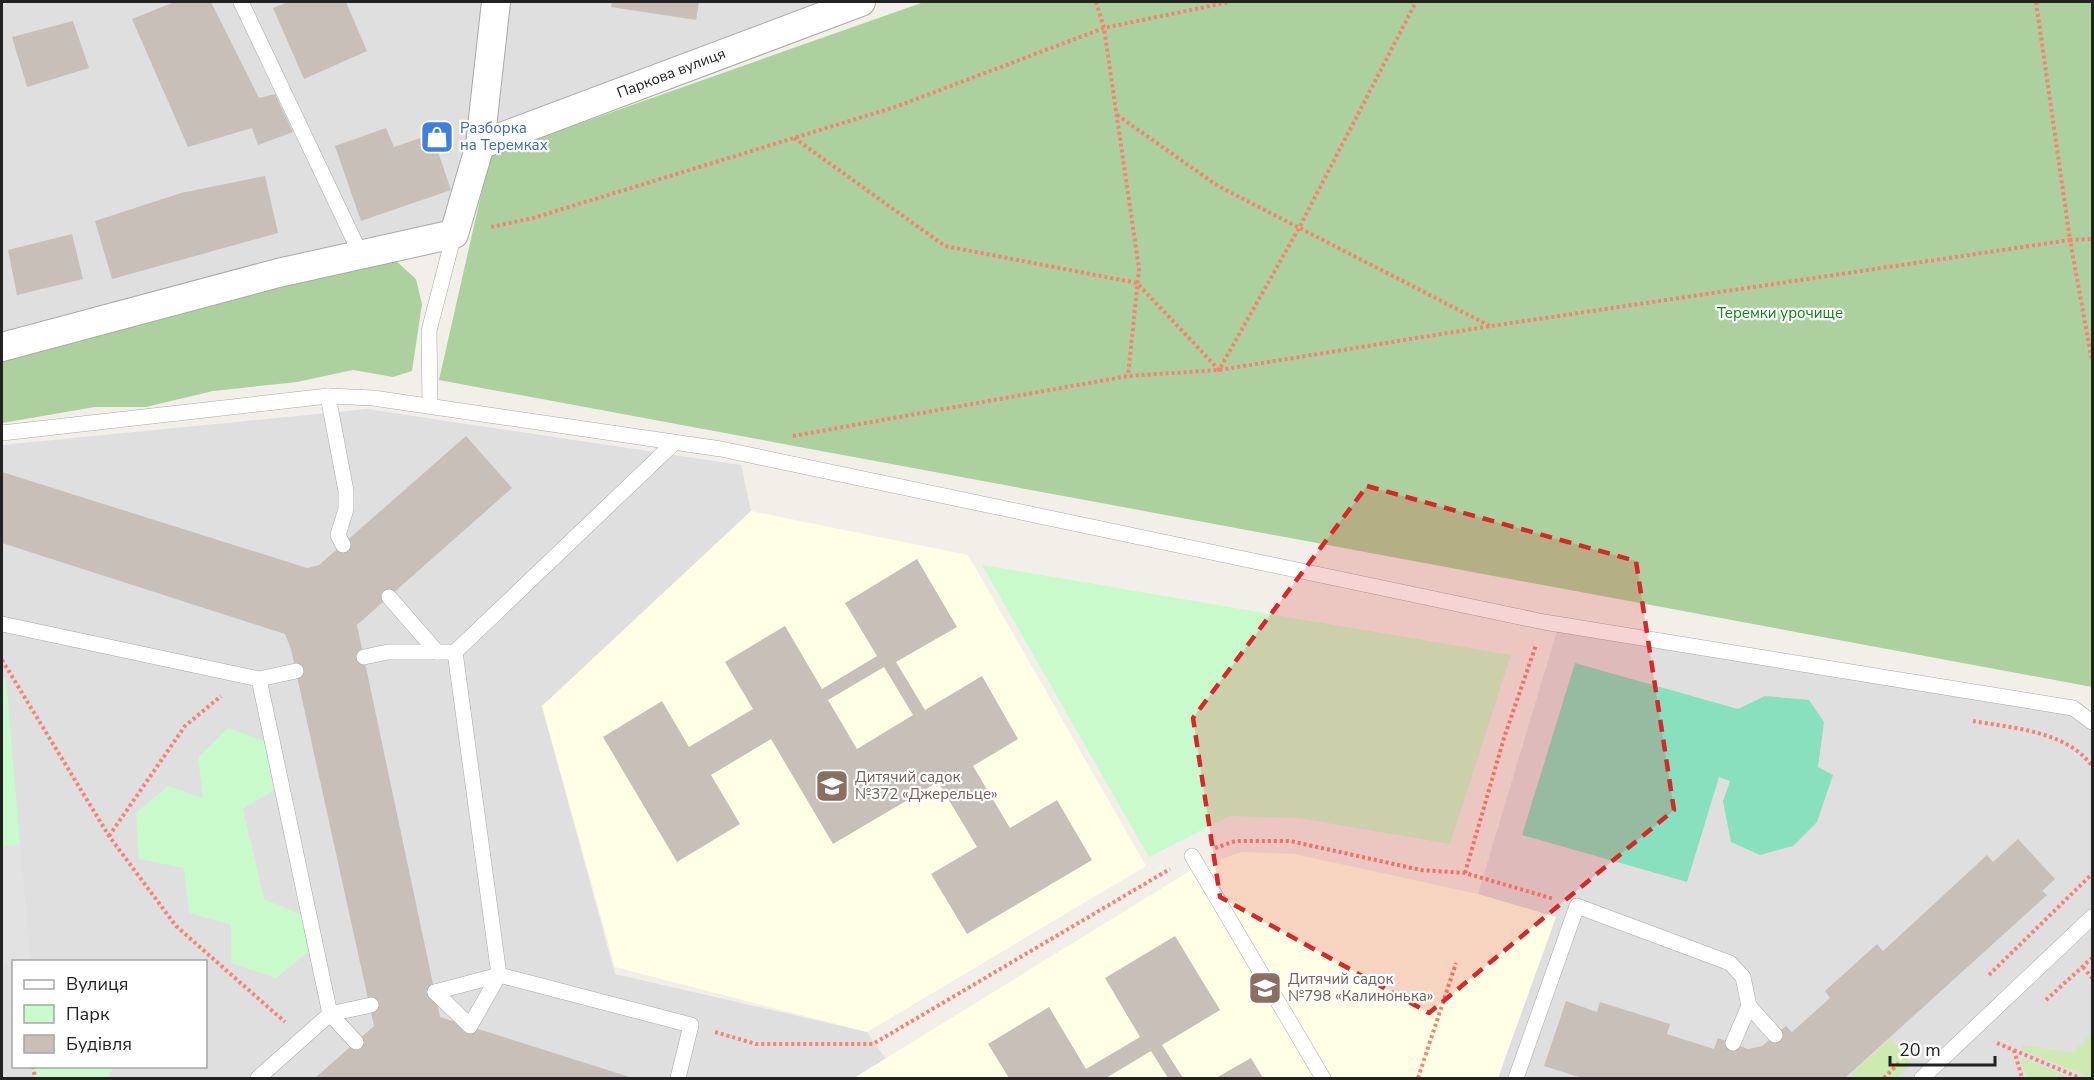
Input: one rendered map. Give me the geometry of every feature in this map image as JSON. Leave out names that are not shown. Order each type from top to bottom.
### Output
[{"type":"street","points":[[2,347],[278,273],[454,234],[480,145],[496,2]]},
{"type":"street","name":"Паркова вулиця","points":[[480,145],[861,2]]},
{"type":"lane","points":[[241,2],[361,255]]},
{"type":"lane","points":[[430,406],[429,331],[454,234]]},
{"type":"lane","points":[[328,396],[346,491],[346,509],[338,535],[343,544]]},
{"type":"lane","points":[[2,433],[328,396],[373,398],[721,449],[1544,622],[2073,708],[2092,722]]},
{"type":"lane","points":[[364,657],[388,652],[455,652],[674,443]]},
{"type":"lane","points":[[389,597],[437,652]]},
{"type":"lane","points":[[2,624],[251,677],[296,671]]},
{"type":"lane","points":[[455,652],[499,975],[691,1025],[678,1078]]},
{"type":"lane","points":[[251,677],[330,1014],[356,1041]]},
{"type":"lane","points":[[1192,856],[1323,1078]]},
{"type":"lane","points":[[1516,1078],[1577,906],[1730,963],[1743,977],[1749,1006],[1775,1035]]},
{"type":"lane","points":[[1922,1078],[2092,917]]},
{"type":"lane","points":[[258,1078],[330,1014],[371,1005]]},
{"type":"lane","points":[[1733,1043],[1749,1006]]},
{"type":"path","points":[[1096,2],[1104,28],[1139,268],[1128,376]]},
{"type":"path","points":[[454,234],[533,218],[895,107],[1104,28],[1229,2]]},
{"type":"path","points":[[1219,370],[1299,228],[1416,2]]},
{"type":"path","points":[[2036,2],[2070,240],[2092,361]]},
{"type":"path","points":[[1117,115],[1218,186],[1491,326]]},
{"type":"path","points":[[794,138],[945,246],[1137,283],[1219,370]]},
{"type":"path","points":[[791,437],[1128,376],[1219,370],[1491,326],[2070,240],[2092,239]]},
{"type":"path","points":[[1465,873],[1504,738],[1544,622]]},
{"type":"path","points":[[2,660],[109,836],[176,926],[303,1038]]},
{"type":"path","points":[[109,836],[185,726],[251,677]]},
{"type":"path","points":[[1966,719],[2047,735],[2086,757],[2092,766]]},
{"type":"path","points":[[691,1025],[756,1044],[873,1044],[1192,856],[1234,841],[1290,841],[1421,870],[1465,873],[1577,906]]},
{"type":"path","points":[[1418,1078],[1456,963]]},
{"type":"path","points":[[2083,967],[2092,978]]},
{"type":"path","points":[[1997,1043],[2080,1078]]},
{"type":"path","points":[[2014,1050],[2022,1078]]},
{"type":"highlighted area","points":[[1367,486],[1636,561],[1674,810],[1429,1013],[1220,897],[1193,718]]},
{"type":"shaded area","points":[[2,2],[861,2],[481,145],[454,234],[2,347]]},
{"type":"shaded area","points":[[367,409],[741,465],[751,511],[542,707],[615,974],[867,1032],[886,1059],[854,1078],[2,1078],[2,445]]},
{"type":"shaded area","name":"Дитячий садок №372 «Джерельце»","points":[[751,511],[968,555],[1146,866],[867,1032],[615,967],[542,706]]},
{"type":"shaded area","points":[[1559,624],[2073,708],[2092,722],[2092,1078],[1498,1078],[1555,917],[1478,894]]},
{"type":"shaded area","points":[[20,845],[31,960],[12,960],[12,963],[2,964],[2,846]]},
{"type":"shaded area","name":"Дитячий садок №798 «Калинонька»","points":[[1241,852],[1294,854],[1478,894],[1556,917],[1498,1078],[854,1078],[1193,869]]},
{"type":"green space","name":"Теремки урочище","points":[[924,2],[2092,2],[2092,687],[439,380],[490,155]]},
{"type":"green space","points":[[396,261],[416,279],[422,304],[412,371],[393,377],[353,370],[297,382],[213,391],[146,407],[95,407],[2,423],[2,357],[348,264]]},
{"type":"green space","points":[[982,565],[1511,655],[1450,844],[1298,818],[1229,816],[1149,857]]},
{"type":"green space","points":[[1575,663],[1738,709],[1765,696],[1809,700],[1824,722],[1818,767],[1833,775],[1817,822],[1793,846],[1760,855],[1731,842],[1723,801],[1730,781],[1719,777],[1687,882],[1522,835]]},
{"type":"green space","points":[[2,678],[6,678],[20,845],[2,846]]},
{"type":"green space","points":[[228,728],[264,741],[274,790],[243,809],[264,899],[302,915],[308,952],[276,978],[231,963],[231,925],[189,913],[184,868],[139,859],[136,813],[168,786],[203,798],[198,758]]},
{"type":"green space","points":[[2092,1033],[2092,1078],[2022,1050],[2022,1045],[2072,1053]]},
{"type":"green space","points":[[1890,1039],[1912,1064],[1896,1078],[1856,1078],[1851,1074]]},
{"type":"green space","points":[[2020,1057],[2070,1078],[2027,1078]]},
{"type":"green space","points":[[33,1068],[113,1068],[107,1078],[35,1078]]},
{"type":"building","points":[[174,2],[211,2],[259,98],[275,94],[293,132],[258,145],[252,128],[188,147],[132,19]]},
{"type":"building","points":[[288,2],[346,2],[367,51],[304,79],[273,8]]},
{"type":"building","points":[[612,2],[699,2],[696,20],[611,7]]},
{"type":"building","points":[[73,21],[89,68],[27,87],[12,37]]},
{"type":"building","points":[[386,128],[394,147],[432,134],[451,190],[361,221],[335,146]]},
{"type":"building","points":[[265,176],[278,233],[112,279],[95,221],[181,193]]},
{"type":"building","points":[[72,234],[83,279],[17,295],[8,250]]},
{"type":"building","points":[[466,436],[512,488],[357,625],[440,1017],[633,1078],[315,1078],[374,1026],[291,649],[285,634],[2,543],[2,472],[307,568],[319,565]]},
{"type":"building","points":[[917,559],[957,627],[896,662],[925,710],[982,676],[1018,739],[973,766],[1010,828],[1057,800],[1092,860],[967,934],[931,874],[977,847],[938,782],[833,844],[771,739],[711,775],[740,824],[677,862],[603,737],[662,701],[689,747],[753,709],[725,662],[785,626],[822,689],[877,656],[845,603]],"holes":[[[884,667],[913,715],[857,749],[828,700]]]},
{"type":"building","points":[[2018,839],[2055,879],[2042,891],[2047,895],[1845,1078],[1582,1078],[1544,1066],[1566,1001],[1597,1012],[1600,1002],[1670,1024],[1667,1034],[1714,1049],[1718,1038],[1748,1049],[1762,1046],[1786,1026],[1792,1032],[1830,998],[1825,991],[1877,944],[1883,951],[1987,855],[1993,862]]},
{"type":"building","points":[[1175,936],[1220,1010],[1162,1045],[1183,1078],[1168,1078],[1151,1051],[1106,1078],[1009,1078],[988,1044],[1049,1007],[1086,1069],[1140,1037],[1105,978]]},
{"type":"building","points":[[1251,1058],[1263,1078],[1216,1078]]},
{"type":"place","name":"Разборка на Теремках","points":[[437,137]]},
{"type":"place","name":"Дитячий садок №372 «Джерельце»","points":[[832,786]]},
{"type":"place","name":"Дитячий садок №798 «Калинонька»","points":[[1265,988]]}]
